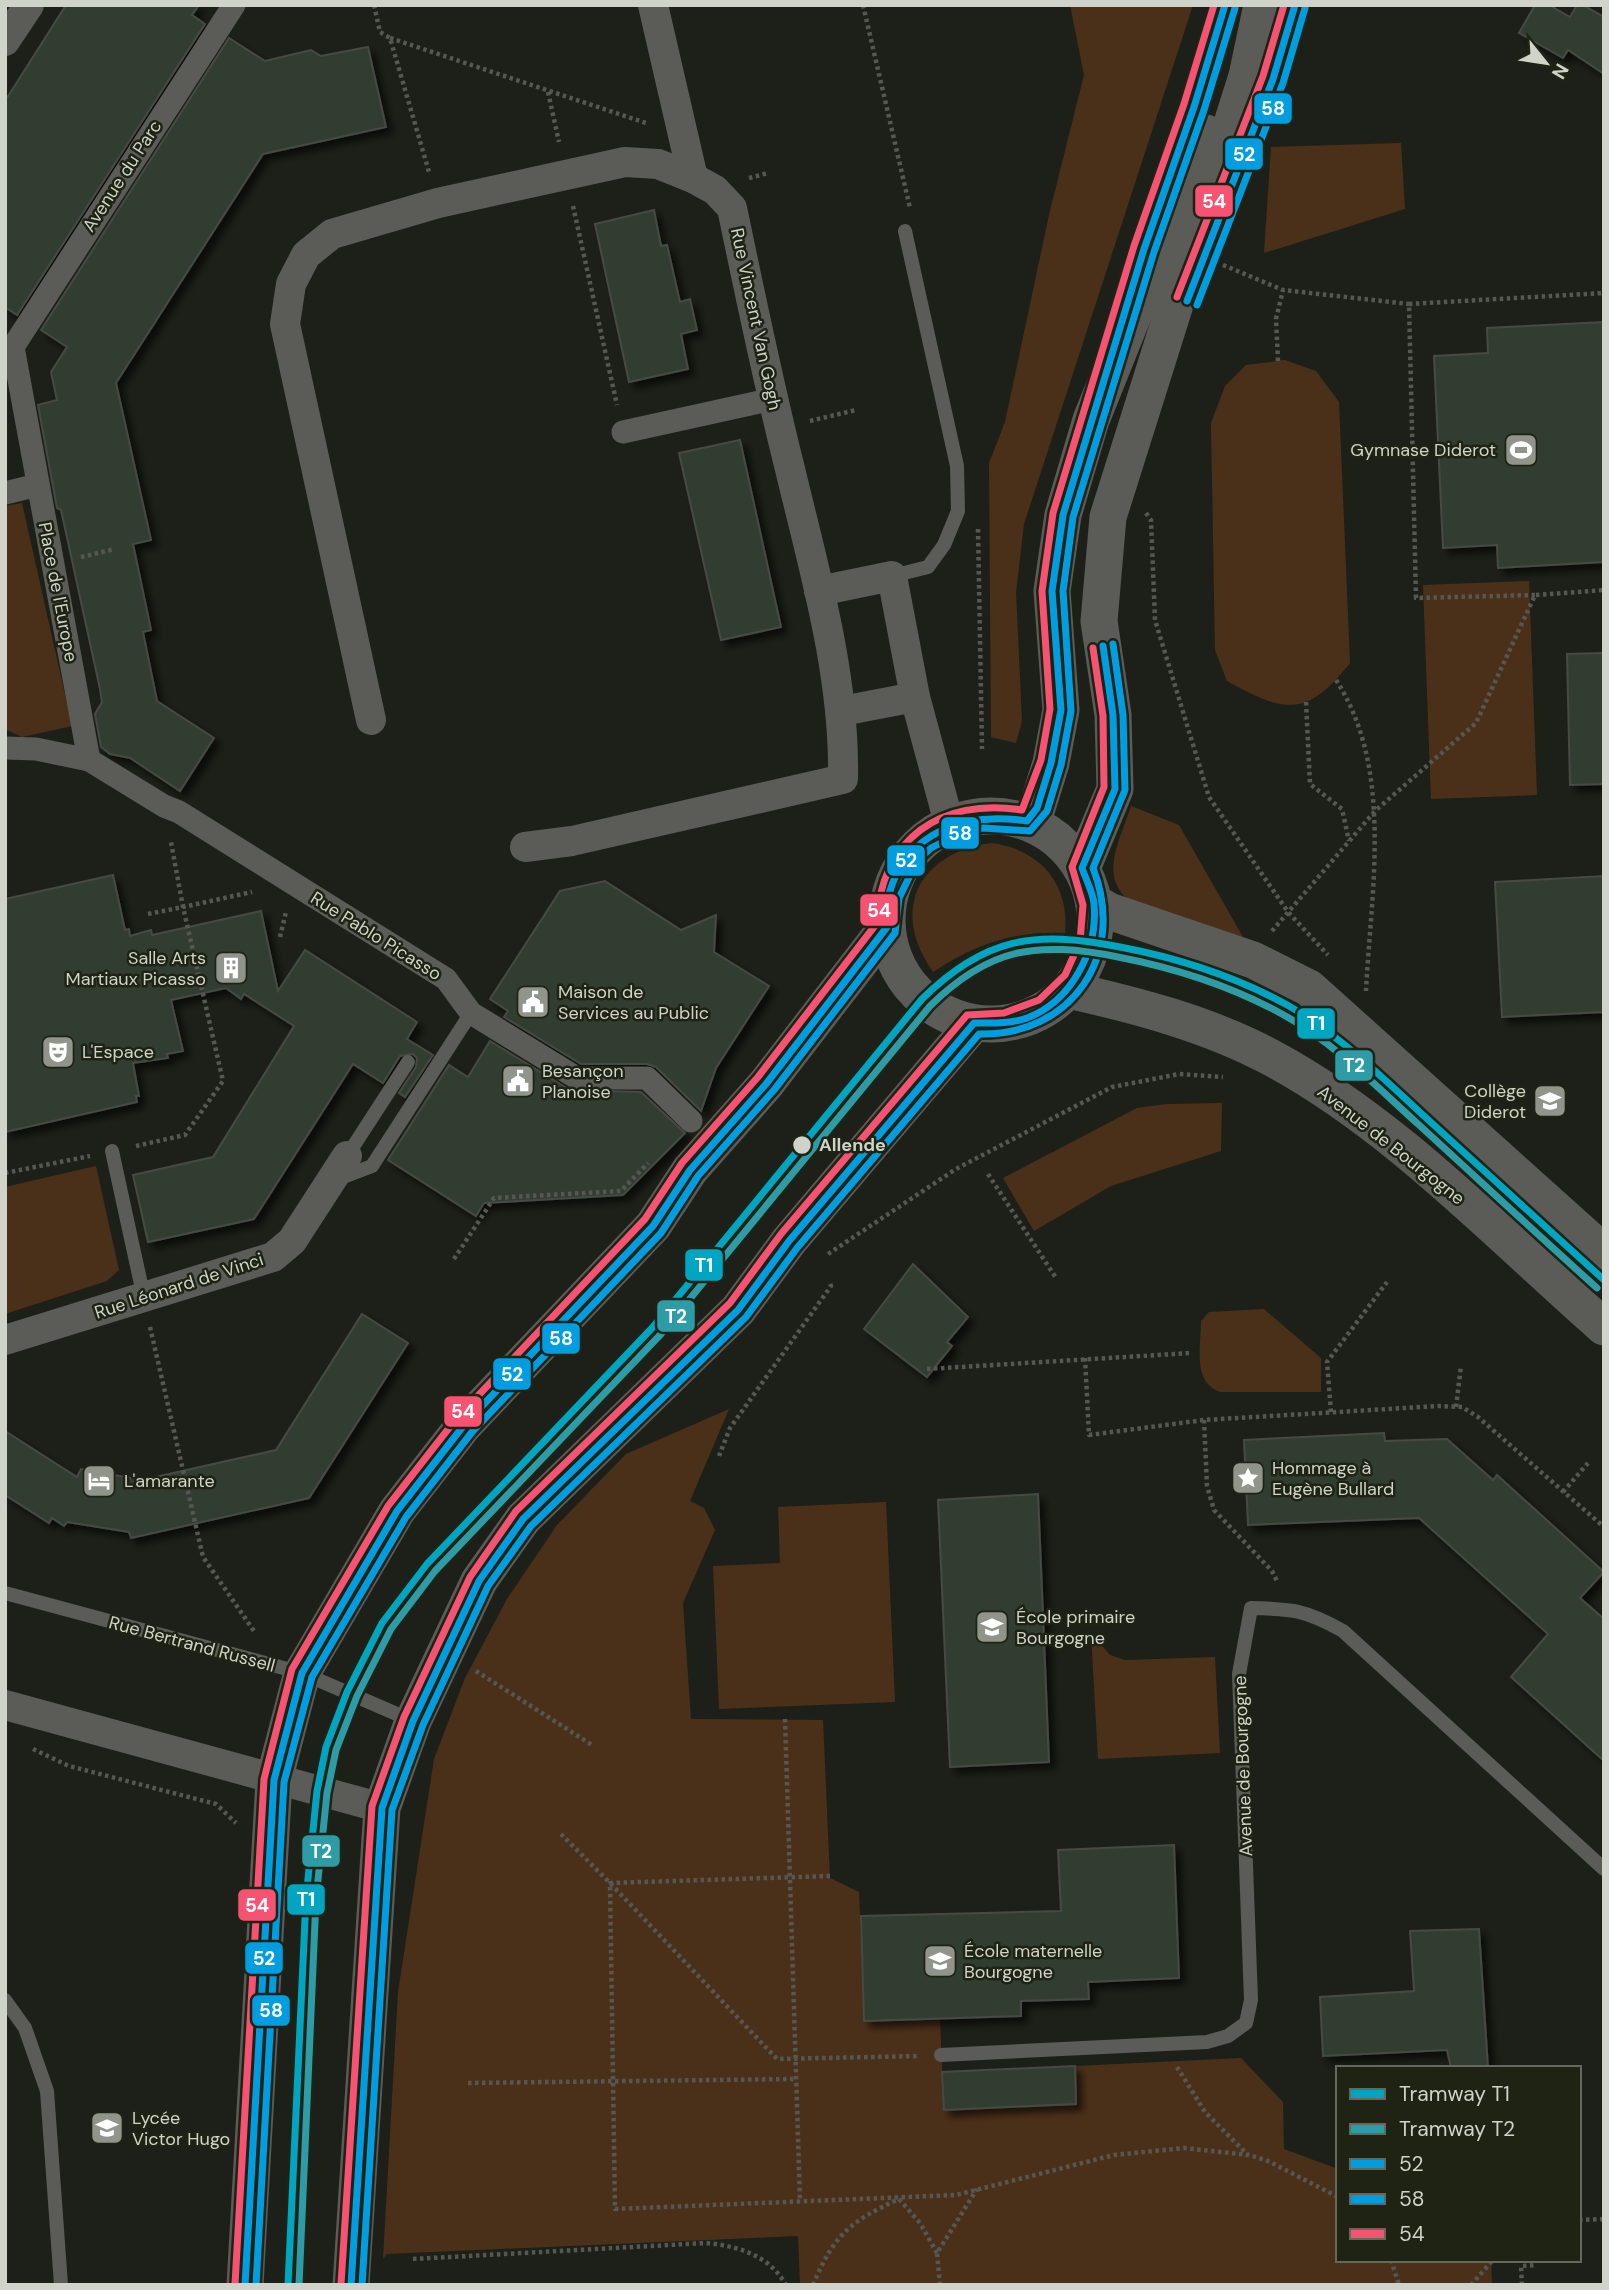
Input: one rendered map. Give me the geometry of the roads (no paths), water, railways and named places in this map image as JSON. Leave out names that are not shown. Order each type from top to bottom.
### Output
[{"type":"street","points":[[5,41],[29,5]]},
{"type":"street","name":"Avenue du Parc","points":[[9,349],[234,5]]},
{"type":"street","points":[[653,5],[694,178]]},
{"type":"street","points":[[1027,821],[1037,808],[1051,763],[1061,710],[1052,591],[1063,515],[1091,421],[1260,5]]},
{"type":"street","points":[[1260,5],[1247,76],[1142,402],[1108,517],[1099,621],[1113,715],[1115,789],[1088,885],[1093,943],[1079,975],[1068,990],[1041,1011],[1008,1023],[974,1023],[937,1010],[922,999],[905,979],[892,955],[887,927],[889,895],[901,866],[923,841],[950,823],[975,816],[1001,815],[1027,821],[1058,841],[1088,885],[1109,911],[1253,960],[1309,988],[1604,1253]]},
{"type":"street","name":"Rue Vincent Van Gogh","points":[[371,720],[288,336],[290,284],[306,255],[332,234],[438,203],[625,162],[658,164],[694,178],[715,190],[732,208],[773,400],[819,590],[842,711],[843,779],[572,841],[525,846]]},
{"type":"street","name":"Place de l'Europe","points":[[9,349],[38,485],[89,760]]},
{"type":"street","points":[[623,432],[773,400]]},
{"type":"street","points":[[5,493],[38,485]]},
{"type":"street","points":[[819,590],[892,576],[915,696],[950,823]]},
{"type":"street","points":[[842,711],[915,696]]},
{"type":"street","points":[[5,748],[36,749],[89,760]]},
{"type":"street","name":"Rue Pablo Picasso","points":[[89,760],[164,806],[180,812],[446,979],[471,1013],[577,1078],[647,1078],[691,1121]]},
{"type":"street","points":[[245,2285],[274,1780],[302,1673],[397,1511],[464,1425],[653,1226],[690,1170],[766,1084],[887,927]]},
{"type":"street","name":"Avenue de Bourgogne","points":[[1068,990],[1136,1007],[1239,1042],[1271,1057],[1344,1103],[1438,1178],[1604,1327]]},
{"type":"street","points":[[351,2285],[383,1808],[413,1721],[479,1581],[523,1519],[738,1310],[789,1241],[974,1023]]},
{"type":"street","name":"Rue Léonard de Vinci","points":[[5,1340],[273,1257],[292,1241],[348,1156]]},
{"type":"street","points":[[5,1705],[383,1808]]},
{"type":"lane","points":[[1091,421],[1225,5]]},
{"type":"lane","points":[[1142,402],[1207,257],[1273,79],[1295,5]]},
{"type":"lane","points":[[892,576],[928,567],[944,545],[958,511],[957,466],[905,230]]},
{"type":"lane","points":[[330,1182],[372,1166],[471,1013]]},
{"type":"lane","points":[[348,1156],[408,1062]]},
{"type":"lane","points":[[112,1152],[144,1298]]},
{"type":"lane","name":"Rue Bertrand Russell","points":[[5,1593],[302,1673],[413,1721]]},
{"type":"lane","name":"Avenue de Bourgogne","points":[[941,2055],[1171,2046],[1228,2036],[1246,2023],[1251,2000],[1239,1674],[1251,1608],[1289,1608],[1312,1613],[1343,1631],[1604,1869]]},
{"type":"lane","points":[[5,2000],[25,2028],[47,2091],[61,2285]]},
{"type":"tram line","name":"T1","points":[[288,2285],[306,1898],[317,1791],[326,1747],[347,1692],[382,1623],[427,1564],[653,1327],[922,999],[945,978],[968,962],[1013,943],[1062,939],[1120,947],[1164,957],[1249,986],[1289,1006],[1343,1043],[1604,1280]]},
{"type":"tram line","name":"T2","points":[[299,2285],[316,1899],[327,1793],[336,1750],[357,1696],[391,1629],[435,1571],[661,1334],[930,1006],[952,986],[994,960],[1016,953],[1063,950],[1118,957],[1161,967],[1202,979],[1263,1004],[1301,1025],[1353,1065],[1597,1288]]},
{"type":"place","name":"Gymnase Diderot","points":[[1521,450]]},
{"type":"place","name":"Salle Arts Martiaux Picasso","points":[[231,968]]},
{"type":"place","name":"Maison de Services au Public","points":[[533,1002]]},
{"type":"place","name":"L'Espace","points":[[58,1052]]},
{"type":"place","name":"Besançon Planoise","points":[[518,1081]]},
{"type":"place","name":"Collège Diderot","points":[[1550,1101]]},
{"type":"place","name":"Allende","points":[[802,1145]]},
{"type":"place","name":"Hommage à Eugène Bullard","points":[[1248,1478]]},
{"type":"place","name":"L'amarante","points":[[99,1481]]},
{"type":"place","name":"École primaire Bourgogne","points":[[992,1627]]},
{"type":"place","name":"École maternelle Bourgogne","points":[[940,1961]]},
{"type":"place","name":"Lycée Victor Hugo","points":[[107,2128]]}]
